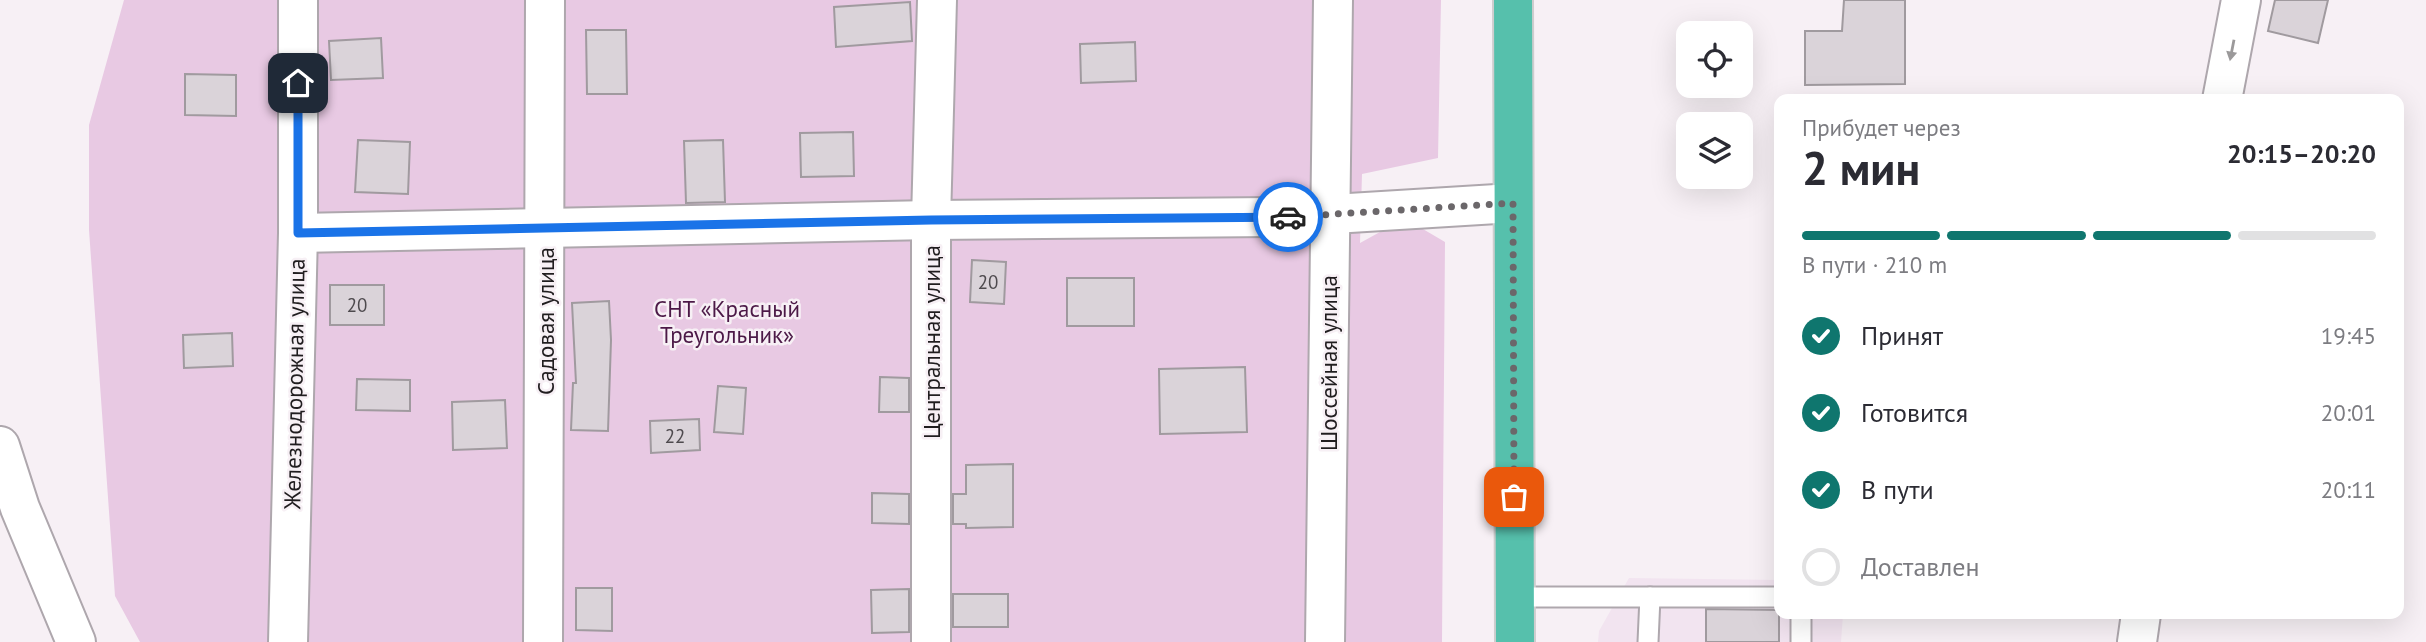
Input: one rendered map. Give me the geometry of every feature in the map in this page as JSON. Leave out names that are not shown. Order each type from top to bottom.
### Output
[{"type":"highway","points":[[1513,0],[1515,642]]},
{"type":"street","name":"Железнодорожная улица","points":[[288,642],[298,233],[298,0]]},
{"type":"street","name":"Садовая улица","points":[[543,642],[545,0]]},
{"type":"street","name":"Центральная улица","points":[[931,642],[931,220],[937,0]]},
{"type":"street","name":"Шоссейная улица","points":[[1325,642],[1333,0]]},
{"type":"street","points":[[2223,94],[2241,0]]},
{"type":"street","points":[[298,233],[1329,215],[1513,203]]},
{"type":"street","points":[[0,446],[20,508],[76,642]]},
{"type":"street","points":[[2137,642],[2140,619]]},
{"type":"lane","points":[[1515,597],[1774,597]]},
{"type":"lane","points":[[1648,642],[1650,597]]},
{"type":"lane","points":[[1801,619],[1801,642]]},
{"type":"shaded area","points":[[1629,578],[1774,580],[1774,619],[1843,619],[1841,642],[1598,642],[1599,631]]},
{"type":"green space","name":"СНТ «Красный Треугольник»","points":[[124,0],[1441,0],[1438,158],[1362,174],[1360,243],[1380,232],[1411,222],[1445,242],[1442,642],[140,642],[115,596],[89,230],[89,125]]},
{"type":"building","points":[[1844,0],[1905,0],[1905,84],[1805,85],[1805,31],[1842,31]]},
{"type":"building","points":[[2275,0],[2328,0],[2318,43],[2268,31]]},
{"type":"building","points":[[910,2],[912,41],[836,47],[834,7]]},
{"type":"building","points":[[586,30],[626,30],[627,94],[587,94]]},
{"type":"building","points":[[381,38],[383,78],[331,80],[329,41]]},
{"type":"building","points":[[1135,42],[1136,81],[1081,83],[1080,44]]},
{"type":"building","points":[[185,74],[236,75],[236,116],[185,115]]},
{"type":"building","points":[[853,132],[854,176],[801,177],[800,133]]},
{"type":"building","points":[[358,140],[410,142],[408,194],[355,192]]},
{"type":"building","points":[[723,140],[725,202],[686,203],[684,141]]},
{"type":"building","points":[[972,260],[1006,262],[1004,304],[970,302]]},
{"type":"building","points":[[1067,278],[1134,278],[1134,326],[1067,326]]},
{"type":"building","points":[[330,285],[384,285],[384,325],[330,325]]},
{"type":"building","points":[[609,301],[611,340],[608,431],[571,430],[573,383],[576,383],[572,303]]},
{"type":"building","points":[[232,333],[233,366],[184,368],[183,335]]},
{"type":"building","points":[[1245,367],[1247,432],[1160,434],[1159,369]]},
{"type":"building","points":[[880,377],[909,378],[909,412],[879,412]]},
{"type":"building","points":[[357,379],[410,380],[410,411],[356,410]]},
{"type":"building","points":[[718,386],[746,388],[743,434],[714,432]]},
{"type":"building","points":[[505,400],[507,448],[453,450],[452,402]]},
{"type":"building","points":[[699,419],[700,450],[651,453],[650,421]]},
{"type":"building","points":[[1013,464],[1013,527],[966,528],[966,524],[953,524],[953,494],[966,494],[966,465]]},
{"type":"building","points":[[872,493],[909,494],[909,524],[872,523]]},
{"type":"building","points":[[576,588],[612,588],[612,631],[576,630]]},
{"type":"building","points":[[909,589],[909,632],[872,633],[871,590]]},
{"type":"building","points":[[953,594],[1008,594],[1008,627],[953,627]]},
{"type":"building","points":[[1706,609],[1774,610],[1774,619],[1779,619],[1779,642],[1706,642]]},
{"type":"way so far","points":[[1288,217],[1513,203],[1514,497]]},
{"type":"route","points":[[298,83],[298,233],[931,220],[1288,217]]}]
